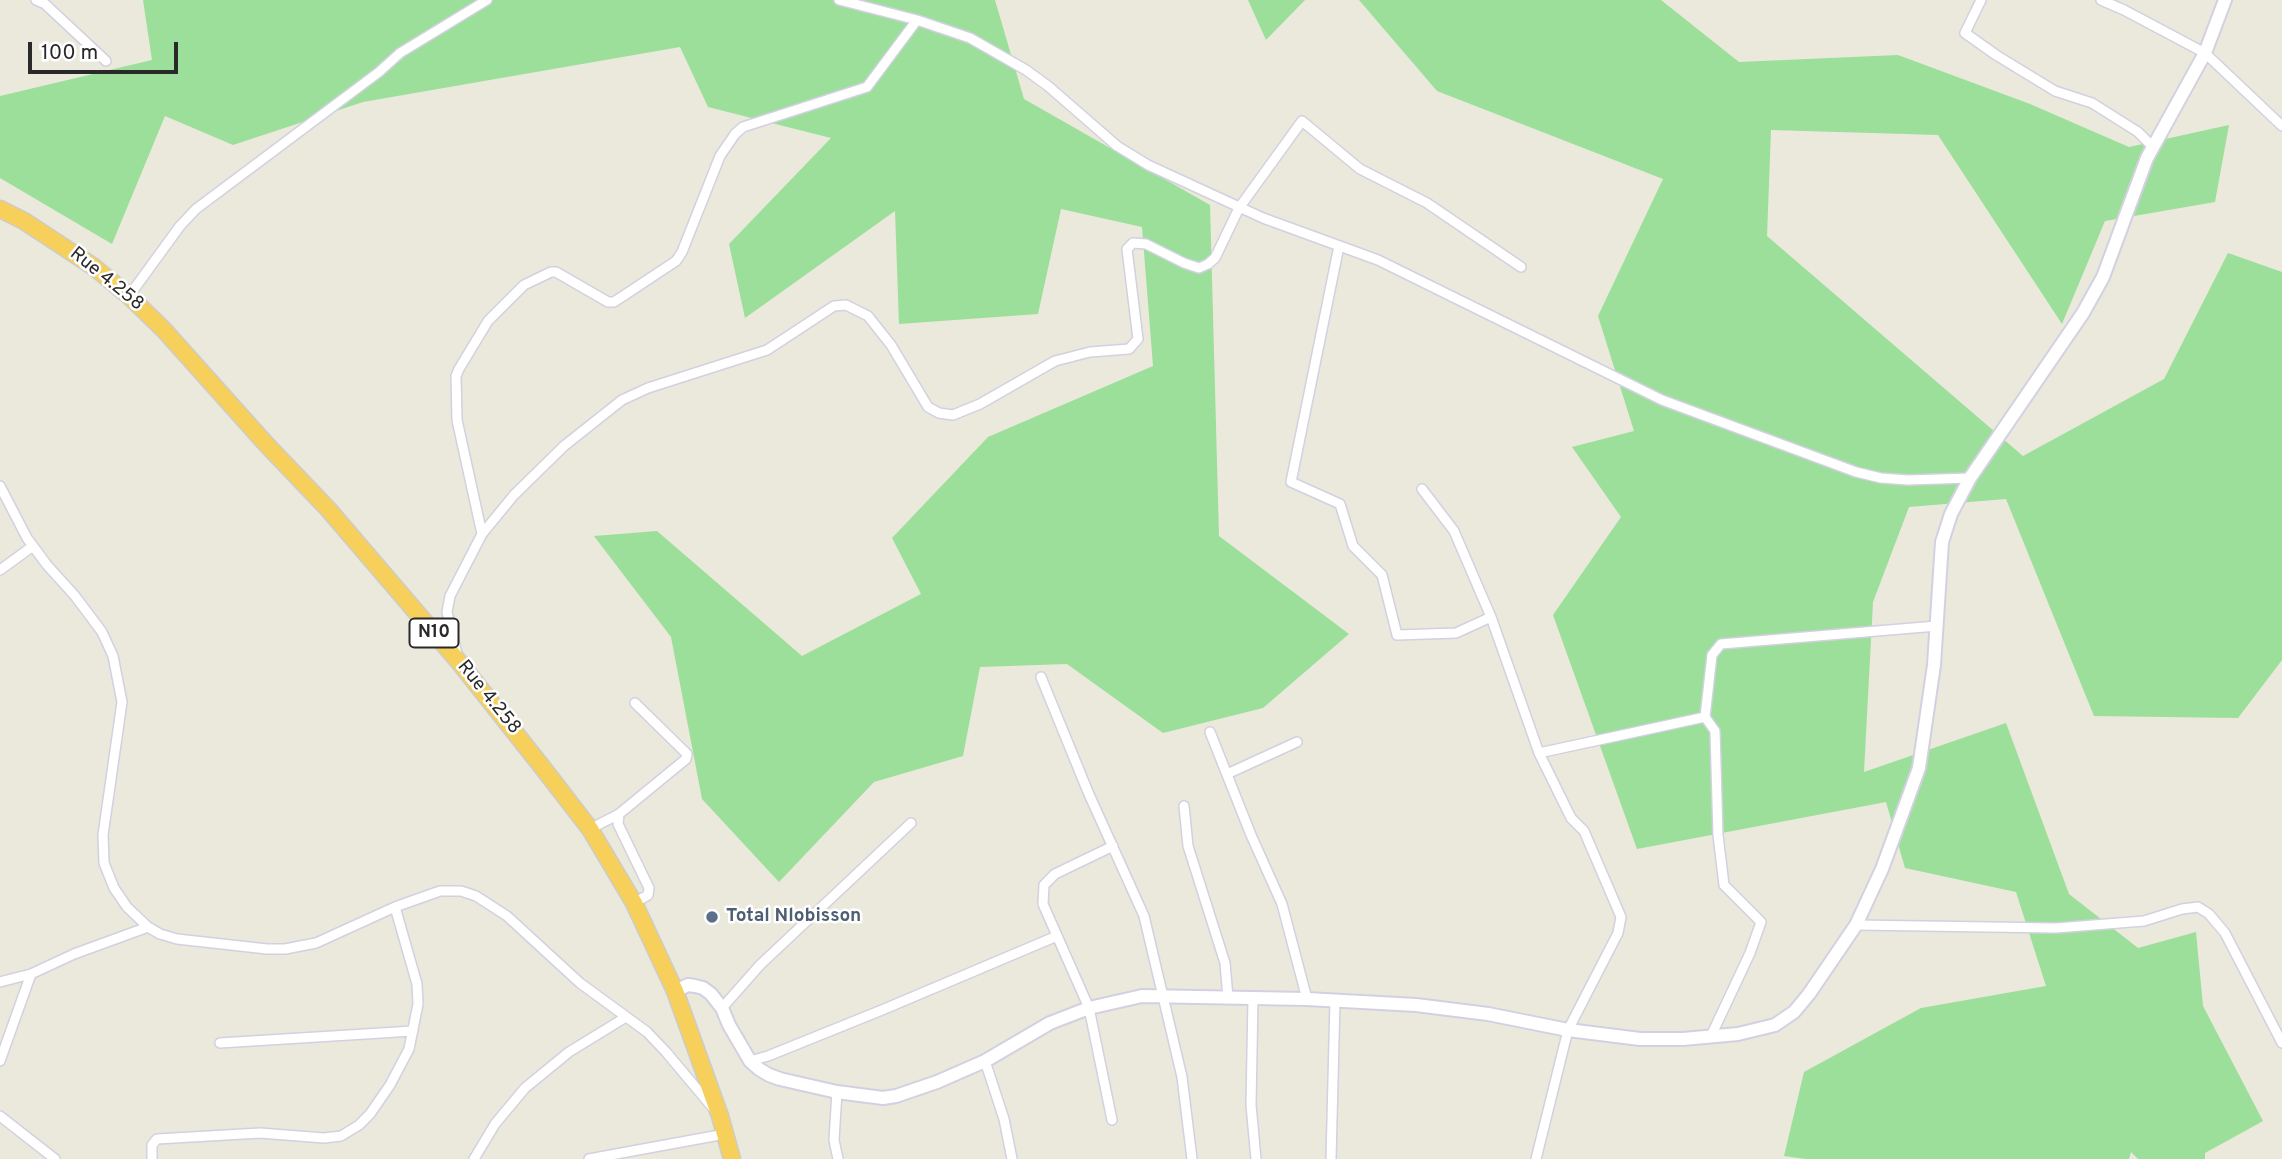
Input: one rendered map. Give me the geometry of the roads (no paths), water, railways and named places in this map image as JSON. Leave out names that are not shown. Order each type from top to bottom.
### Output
[{"type":"highway","name":"Rue 4.258","points":[[0,209],[24,221],[94,267],[164,330],[328,509],[459,662],[590,829],[634,903],[675,991],[720,1116],[732,1159]]},
{"type":"street","points":[[36,0],[45,4],[106,61]]},
{"type":"street","points":[[129,296],[180,226],[196,209],[379,72],[400,53],[487,0]]},
{"type":"street","points":[[839,0],[917,20],[970,38],[1026,70],[1117,146],[1148,165],[1263,219],[1400,271],[1662,400],[1856,472],[1881,478],[1970,478]]},
{"type":"street","points":[[1981,0],[1965,33],[2055,91],[2092,103],[2138,132],[2153,147]]},
{"type":"street","points":[[2101,0],[2205,53],[2282,126]]},
{"type":"street","points":[[675,991],[688,985],[703,988],[722,1007],[729,1026],[750,1061],[780,1080],[883,1098],[937,1082],[985,1061],[1034,1031],[1089,1008],[1142,996],[1307,999],[1416,1005],[1640,1039],[1711,1037],[1775,1025],[1794,1012],[1809,994],[1856,925],[1882,869],[1919,768],[1934,665],[1942,542],[1951,514],[1970,478],[2083,313],[2103,277],[2153,147],[2205,53],[2225,0]]},
{"type":"street","points":[[482,534],[457,420],[456,376],[488,321],[524,285],[551,272],[556,272],[608,302],[614,302],[676,261],[720,156],[735,134],[743,127],[867,87],[917,20]]},
{"type":"street","points":[[459,662],[447,612],[450,596],[482,534],[514,495],[564,446],[622,400],[648,388],[767,350],[834,306],[846,305],[868,316],[891,345],[928,407],[939,413],[953,415],[980,404],[1055,361],[1090,352],[1129,349],[1138,339],[1127,249],[1133,243],[1146,244],[1199,268],[1215,258],[1239,208],[1302,121],[1360,169],[1427,202],[1521,267]]},
{"type":"street","points":[[1339,246],[1291,482],[1340,504],[1353,546],[1382,575],[1397,635],[1456,633],[1491,617]]},
{"type":"street","points":[[0,486],[33,546],[102,632],[113,656],[122,702],[103,835],[104,863],[114,888],[127,908],[148,927],[177,939],[285,949],[316,943],[440,891],[461,891],[476,896],[507,916],[580,983],[657,1041],[720,1116]]},
{"type":"street","points":[[1422,489],[1454,531],[1491,617],[1539,752],[1571,818],[1584,831],[1621,917],[1618,933],[1568,1030],[1536,1159]]},
{"type":"street","points":[[0,570],[33,546]]},
{"type":"street","points":[[1711,1037],[1750,953],[1761,922],[1724,885],[1718,835],[1715,731],[1704,717],[1712,655],[1721,644],[1937,626]]},
{"type":"street","points":[[1041,677],[1144,916],[1182,1077],[1192,1159]]},
{"type":"street","points":[[590,829],[619,814],[686,760],[687,754],[635,703]]},
{"type":"street","points":[[1539,752],[1704,717]]},
{"type":"street","points":[[1210,732],[1282,904],[1307,999]]},
{"type":"street","points":[[1227,774],[1297,742]]},
{"type":"street","points":[[1184,806],[1188,846],[1225,963],[1228,998]]},
{"type":"street","points":[[619,814],[618,824],[649,888],[648,895],[634,903]]},
{"type":"street","points":[[722,1007],[760,965],[911,823]]},
{"type":"street","points":[[1112,1120],[1089,1008],[1043,904],[1044,885],[1055,874],[1113,846]]},
{"type":"street","points":[[1856,925],[2056,928],[2144,921],[2198,907],[2209,914],[2225,933],[2281,1037]]},
{"type":"street","points":[[152,1159],[152,1144],[156,1139],[260,1133],[324,1138],[349,1132],[370,1114],[390,1085],[409,1049],[418,1004],[416,985],[395,908]]},
{"type":"street","points":[[0,982],[31,974],[74,954],[148,927]]},
{"type":"street","points":[[750,1061],[882,1010],[1057,936]]},
{"type":"street","points":[[0,1061],[31,974]]},
{"type":"street","points":[[1253,999],[1251,1105],[1256,1159]]},
{"type":"street","points":[[1331,1159],[1335,1001]]},
{"type":"street","points":[[474,1159],[495,1124],[525,1088],[569,1052],[626,1017]]},
{"type":"street","points":[[220,1043],[413,1031]]},
{"type":"street","points":[[985,1061],[1004,1119],[1012,1159]]},
{"type":"street","points":[[837,1092],[834,1140],[838,1159]]},
{"type":"street","points":[[0,1116],[49,1157]]},
{"type":"street","points":[[589,1159],[725,1134]]},
{"type":"place","name":"Total Nlobisson","points":[[712,917]]}]
